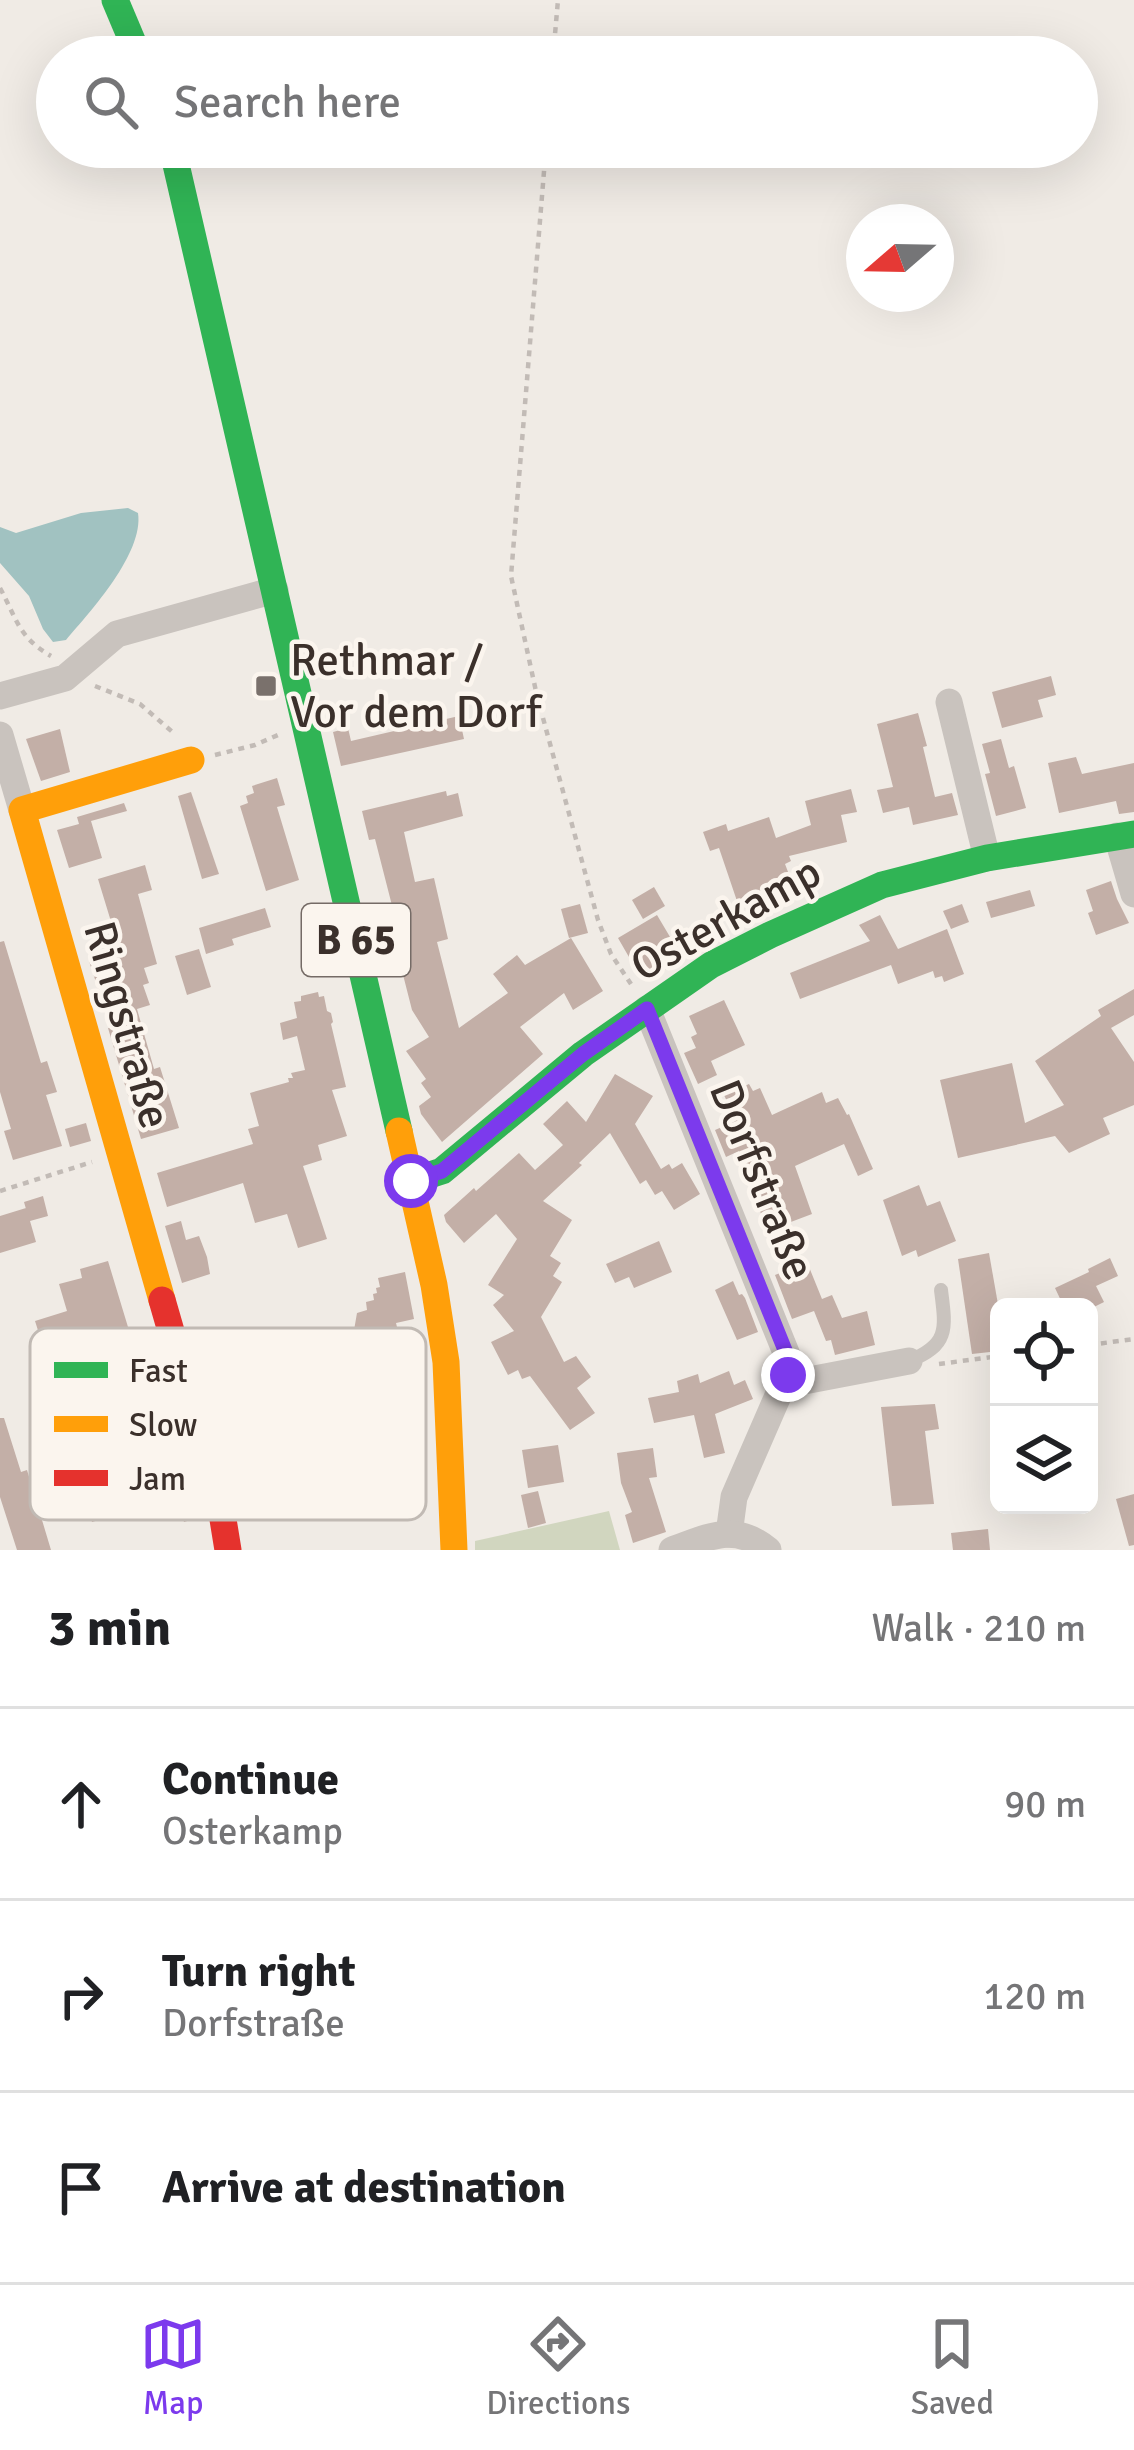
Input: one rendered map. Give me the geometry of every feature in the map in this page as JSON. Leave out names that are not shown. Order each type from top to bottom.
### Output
[{"type":"street","points":[[115,0],[130,36]]},
{"type":"street","name":"B 65","points":[[177,168],[434,1285],[446,1362],[454,1550]]},
{"type":"street","points":[[0,696],[65,678],[117,634],[275,590]]},
{"type":"street","points":[[949,702],[987,859]]},
{"type":"street","points":[[0,735],[22,810],[191,760]]},
{"type":"street","name":"Ringstraße","points":[[22,810],[170,1328]]},
{"type":"street","points":[[1125,835],[1134,894]]},
{"type":"street","name":"Osterkamp","points":[[411,1181],[442,1171],[583,1054],[711,964],[882,885],[987,859],[1125,835]]},
{"type":"street","name":"Dorfstraße","points":[[647,1009],[789,1360],[783,1385]]},
{"type":"street","points":[[729,1534],[734,1497],[783,1385],[909,1361]]},
{"type":"street","name":"Ringstraße","points":[[223,1520],[228,1550]]},
{"type":"street","points":[[672,1550],[729,1534],[751,1537],[768,1550]]},
{"type":"lane","points":[[909,1361],[938,1343],[945,1327],[941,1290]]},
{"type":"path","points":[[555,36],[558,0]]},
{"type":"path","points":[[544,168],[512,576],[537,696],[598,920],[610,954],[647,1009]]},
{"type":"path","points":[[0,588],[23,635],[67,664]]},
{"type":"path","points":[[83,679],[154,714],[180,739],[191,760],[255,745],[304,713]]},
{"type":"path","points":[[0,1191],[119,1154]]},
{"type":"path","points":[[1098,1344],[1134,1339]]},
{"type":"path","points":[[909,1361],[922,1366],[990,1357]]},
{"type":"green space","points":[[609,1511],[620,1550],[475,1550],[475,1541]]},
{"type":"water","points":[[128,508],[138,513],[138,529],[124,563],[66,640],[53,642],[29,596],[0,563],[0,527],[16,533],[81,513]]},
{"type":"building","points":[[1051,676],[1056,695],[1038,700],[1043,717],[1002,728],[992,692]]},
{"type":"building","points":[[918,713],[935,797],[952,793],[958,815],[913,825],[909,807],[883,813],[877,790],[893,787],[877,724]]},
{"type":"building","points":[[459,716],[464,739],[341,766],[333,732],[348,728],[351,741]]},
{"type":"building","points":[[60,729],[70,772],[41,781],[26,739]]},
{"type":"building","points":[[1001,739],[1026,808],[996,816],[982,744]]},
{"type":"building","points":[[1076,757],[1082,774],[1134,763],[1134,812],[1119,814],[1116,801],[1059,813],[1048,763]]},
{"type":"building","points":[[277,778],[285,805],[277,807],[299,880],[266,891],[240,806],[254,793],[252,786]]},
{"type":"building","points":[[851,789],[857,812],[841,815],[847,842],[789,856],[791,861],[785,864],[793,885],[738,904],[719,848],[710,851],[703,832],[726,824],[728,831],[769,817],[776,838],[811,825],[805,801]]},
{"type":"building","points":[[446,791],[447,796],[458,793],[463,816],[404,832],[415,882],[434,878],[448,939],[437,942],[459,1028],[508,993],[493,974],[517,955],[525,965],[571,938],[603,991],[573,1010],[564,993],[520,1027],[543,1054],[442,1142],[419,1106],[431,1097],[421,1083],[426,1079],[406,1051],[429,1037],[412,1010],[399,959],[386,962],[379,933],[398,929],[375,839],[369,840],[362,811]]},
{"type":"building","points":[[191,792],[219,874],[202,879],[178,796]]},
{"type":"building","points":[[124,803],[127,811],[91,821],[102,858],[69,868],[57,830],[79,824],[77,817]]},
{"type":"building","points":[[145,865],[152,890],[138,894],[157,964],[144,968],[149,983],[143,985],[150,1005],[137,1009],[154,1069],[160,1067],[179,1128],[141,1139],[89,961],[120,951],[98,879]]},
{"type":"building","points":[[1111,881],[1129,923],[1096,935],[1086,890]]},
{"type":"building","points":[[654,887],[665,906],[643,919],[632,900]]},
{"type":"building","points":[[1030,890],[1035,906],[991,918],[986,902]]},
{"type":"building","points":[[580,904],[588,933],[569,938],[561,909]]},
{"type":"building","points":[[962,904],[969,922],[951,929],[943,911]]},
{"type":"building","points":[[265,908],[271,927],[232,939],[234,945],[206,954],[199,928]]},
{"type":"building","points":[[657,915],[676,947],[664,955],[671,966],[650,979],[643,967],[637,971],[618,938]]},
{"type":"building","points":[[880,915],[898,949],[947,929],[964,974],[944,982],[933,971],[898,984],[891,965],[800,999],[790,973],[870,941],[859,925]]},
{"type":"building","points":[[4,941],[41,1063],[47,1061],[57,1092],[46,1095],[62,1146],[13,1160],[4,1131],[11,1129],[0,1092],[0,942]]},
{"type":"building","points":[[199,949],[211,987],[187,995],[175,956]]},
{"type":"building","points":[[1134,989],[1134,1015],[1111,1028],[1134,1062],[1134,1105],[1103,1118],[1110,1134],[1069,1153],[1055,1136],[958,1158],[940,1080],[1012,1063],[1025,1123],[1064,1105],[1035,1061],[1101,1016],[1098,1010]]},
{"type":"building","points":[[318,992],[331,1013],[346,1087],[332,1090],[347,1136],[318,1145],[322,1160],[303,1166],[327,1239],[298,1248],[287,1214],[255,1223],[243,1183],[167,1207],[157,1173],[253,1144],[248,1129],[259,1126],[250,1093],[289,1082],[291,1073],[305,1070],[297,1036],[283,1040],[280,1023],[297,1018],[294,1002],[301,1001],[301,996]]},
{"type":"building","points":[[724,1000],[745,1045],[711,1061],[717,1075],[698,1084],[684,1053],[696,1048],[691,1037],[697,1034],[689,1016]]},
{"type":"building","points":[[615,1074],[653,1096],[635,1124],[661,1169],[682,1163],[700,1194],[674,1210],[662,1191],[655,1195],[646,1180],[640,1184],[610,1133],[543,1201],[572,1220],[550,1256],[561,1263],[553,1276],[562,1282],[541,1317],[564,1362],[576,1356],[591,1377],[577,1388],[595,1413],[570,1430],[530,1376],[522,1379],[518,1370],[508,1375],[491,1342],[514,1331],[493,1305],[504,1295],[488,1285],[517,1239],[496,1214],[464,1243],[444,1215],[519,1153],[535,1170],[563,1145],[543,1124],[567,1101],[586,1122]]},
{"type":"building","points":[[749,1084],[753,1091],[760,1088],[772,1115],[822,1092],[826,1103],[838,1098],[873,1169],[858,1176],[844,1144],[795,1166],[812,1214],[767,1231],[739,1151],[726,1157],[715,1130],[736,1121],[724,1095]]},
{"type":"building","points":[[86,1123],[91,1141],[70,1147],[65,1129]]},
{"type":"building","points":[[919,1185],[927,1206],[940,1201],[956,1241],[918,1257],[916,1250],[902,1256],[883,1200]]},
{"type":"building","points":[[43,1196],[48,1216],[30,1221],[36,1242],[0,1253],[0,1216],[26,1208],[24,1202]]},
{"type":"building","points":[[181,1221],[186,1240],[199,1236],[210,1274],[182,1283],[165,1226]]},
{"type":"building","points":[[659,1241],[672,1272],[634,1288],[629,1277],[615,1283],[606,1264]]},
{"type":"building","points":[[989,1253],[997,1298],[990,1298],[990,1352],[972,1354],[958,1259]]},
{"type":"building","points":[[1110,1258],[1118,1276],[1096,1286],[1104,1302],[1098,1305],[1098,1298],[1060,1298],[1055,1288]]},
{"type":"building","points":[[108,1261],[131,1328],[37,1328],[35,1321],[67,1311],[59,1284],[82,1278],[80,1269]]},
{"type":"building","points":[[807,1262],[822,1299],[832,1295],[842,1318],[867,1311],[875,1345],[835,1355],[814,1311],[792,1319],[775,1275]]},
{"type":"building","points":[[405,1272],[414,1319],[394,1328],[354,1328],[357,1313],[367,1310],[366,1302],[374,1300],[378,1278]]},
{"type":"building","points":[[733,1281],[758,1332],[737,1340],[715,1290]]},
{"type":"building","points":[[729,1371],[734,1385],[745,1380],[753,1399],[715,1414],[725,1453],[704,1458],[694,1415],[654,1423],[648,1398],[679,1392],[677,1381],[698,1374],[700,1383]]},
{"type":"building","points":[[935,1404],[939,1429],[925,1431],[934,1504],[892,1506],[881,1407]]},
{"type":"building","points":[[0,1418],[4,1418],[21,1472],[27,1470],[30,1480],[30,1520],[42,1520],[51,1550],[17,1550],[0,1497]]},
{"type":"building","points":[[558,1445],[564,1482],[528,1488],[522,1450]]},
{"type":"building","points":[[653,1448],[657,1477],[649,1478],[666,1532],[633,1543],[625,1515],[632,1512],[617,1453]]},
{"type":"building","points":[[538,1491],[546,1523],[528,1528],[521,1495]]},
{"type":"building","points":[[1134,1494],[1134,1545],[1129,1546],[1116,1499]]},
{"type":"building","points":[[988,1529],[990,1550],[953,1550],[951,1533]]},
{"type":"traffic: fast","points":[[115,0],[130,36]]},
{"type":"traffic: fast","points":[[177,168],[399,1131]]},
{"type":"traffic: fast","points":[[411,1181],[442,1171],[583,1054],[711,965],[770,935],[882,885],[987,858],[1134,834]]},
{"type":"traffic: slow","points":[[162,1300],[22,810],[191,760]]},
{"type":"traffic: slow","points":[[399,1131],[446,1362],[454,1550]]},
{"type":"traffic: jam","points":[[162,1300],[170,1328]]},
{"type":"traffic: jam","points":[[223,1520],[228,1550]]},
{"type":"place","name":"Rethmar / Vor dem Dorf","points":[[266,686]]},
{"type":"route","points":[[411,1181],[442,1171],[583,1054],[647,1009],[789,1360],[788,1375]]}]
